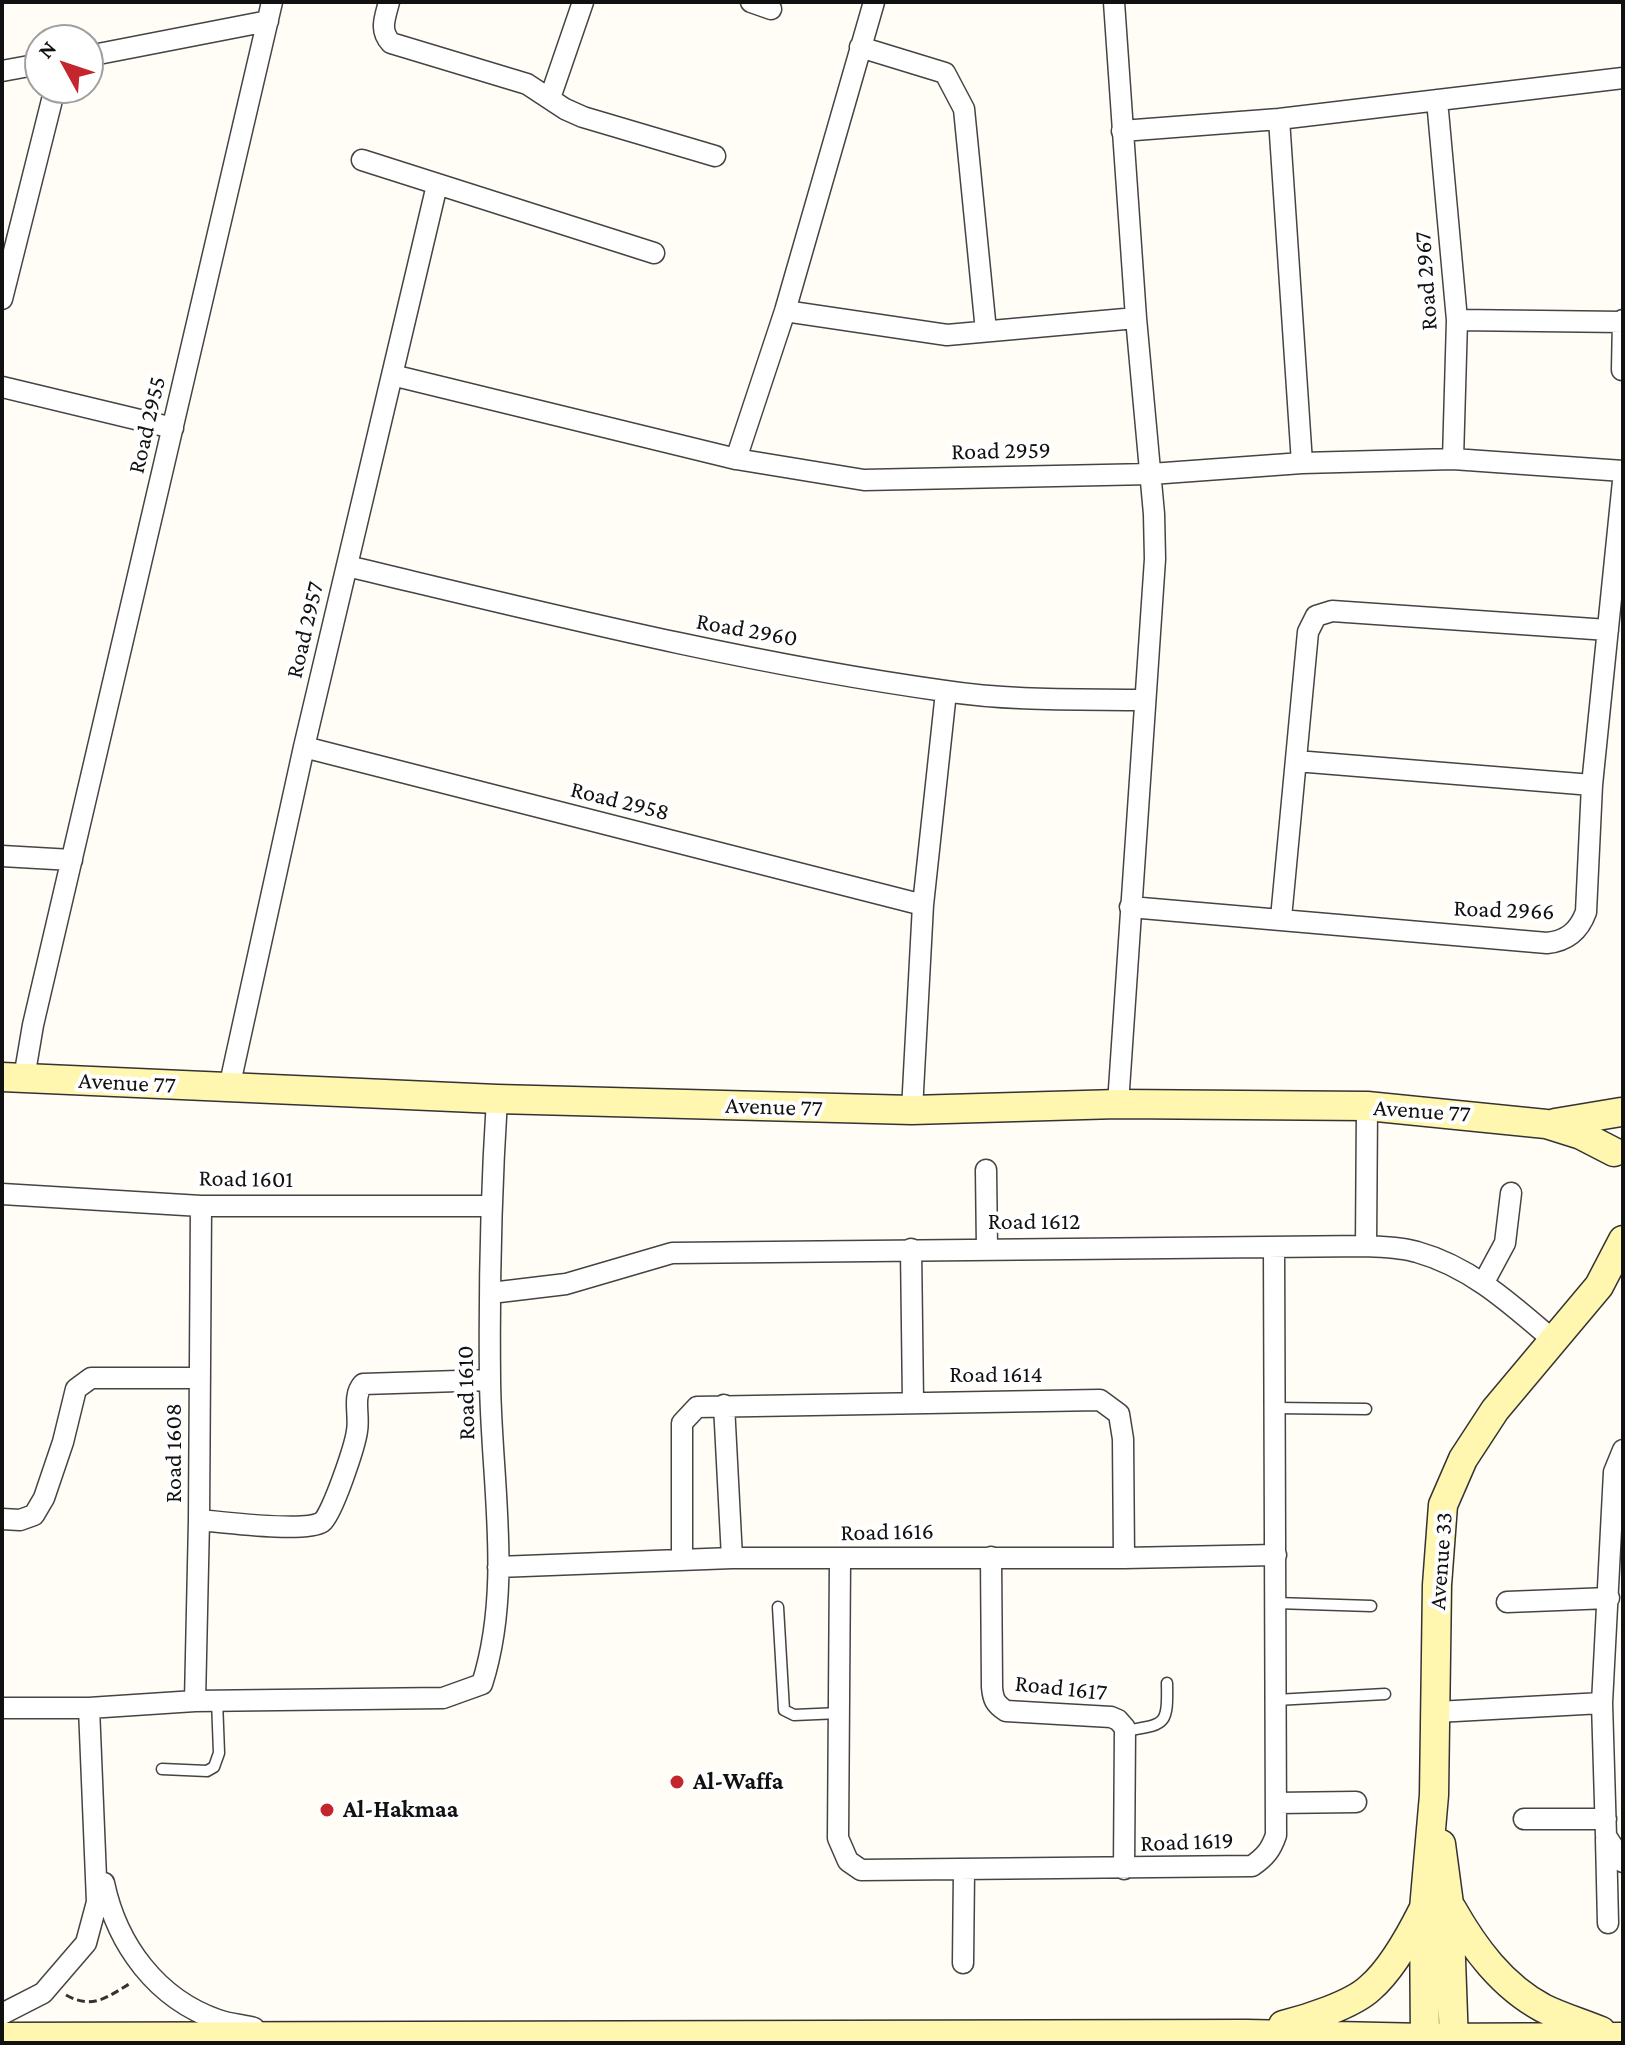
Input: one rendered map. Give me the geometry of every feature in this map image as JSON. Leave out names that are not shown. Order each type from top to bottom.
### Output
[{"type":"street","points":[[389,2],[383,28],[385,37],[391,43],[527,84],[583,117],[715,156]]},
{"type":"street","points":[[550,98],[583,2]]},
{"type":"street","points":[[751,2],[771,9]]},
{"type":"street","points":[[736,459],[785,311],[874,2]]},
{"type":"street","points":[[1114,2],[1155,544],[1154,605],[1144,700],[1118,1104]]},
{"type":"street","points":[[104,52],[270,11]]},
{"type":"street","name":"Road 2955","points":[[13,1078],[33,1025],[270,11]]},
{"type":"street","points":[[860,47],[945,73],[964,109],[986,331]]},
{"type":"street","points":[[2,71],[24,67]]},
{"type":"street","points":[[1122,131],[1279,119],[1623,78]]},
{"type":"street","name":"Road 2967","points":[[1437,100],[1457,320],[1453,459]]},
{"type":"street","points":[[2,299],[51,104]]},
{"type":"street","points":[[1279,119],[1302,463]]},
{"type":"street","points":[[362,160],[654,253]]},
{"type":"street","name":"Road 2957","points":[[229,1088],[304,747],[437,185]]},
{"type":"street","points":[[785,311],[947,335],[1136,318]]},
{"type":"street","points":[[1457,320],[1623,321],[1622,370]]},
{"type":"street","name":"Road 2959","points":[[392,375],[736,459],[864,480],[1151,474],[1302,463],[1453,459],[1623,471]]},
{"type":"street","points":[[2,387],[173,428]]},
{"type":"street","name":"Road 2966","points":[[1130,907],[1547,943],[1564,939],[1578,928],[1586,912],[1592,785],[1623,481]]},
{"type":"street","name":"Road 2960","points":[[347,566],[653,640],[946,692],[1032,698],[1144,700]]},
{"type":"street","points":[[1281,918],[1308,632],[1316,616],[1324,612],[1608,630]]},
{"type":"street","points":[[912,1110],[923,905],[946,692]]},
{"type":"street","name":"Road 2958","points":[[304,747],[923,905]]},
{"type":"street","points":[[1296,761],[1592,785]]},
{"type":"street","points":[[2,856],[72,860]]},
{"type":"street","name":"Avenue 77","points":[[13,1078],[497,1099],[912,1110],[1118,1104],[1367,1106],[1546,1124],[1581,1135],[1618,1158]]},
{"type":"street","name":"Road 1610","points":[[217,1700],[443,1698],[482,1684],[495,1629],[498,1567],[490,1380],[490,1206],[497,1099]]},
{"type":"street","points":[[1366,1246],[1367,1106]]},
{"type":"street","points":[[1618,1158],[1611,1135],[1615,1119],[1622,1111]]},
{"type":"street","name":"Avenue 77","points":[[1546,1124],[1584,1120],[1622,1111]]},
{"type":"street","points":[[986,1170],[987,1249]]},
{"type":"street","points":[[1484,1282],[1505,1243],[1511,1193]]},
{"type":"street","name":"Road 1601","points":[[2,1194],[201,1206],[490,1206]]},
{"type":"street","name":"Road 1608","points":[[195,1701],[201,1206]]},
{"type":"street","name":"Avenue 33","points":[[1425,2040],[1436,1906],[1437,1585],[1443,1505],[1463,1459],[1495,1410],[1605,1276],[1623,1240]]},
{"type":"street","name":"Road 1612","points":[[491,1293],[566,1284],[672,1253],[1366,1246],[1414,1251],[1436,1258],[1484,1282],[1553,1340]]},
{"type":"street","name":"Road 1619","points":[[840,1560],[838,1838],[848,1861],[861,1870],[1252,1866],[1271,1849],[1276,1835],[1274,1247]]},
{"type":"street","points":[[911,1249],[913,1402]]},
{"type":"street","points":[[2,1519],[20,1520],[34,1515],[44,1498],[63,1442],[76,1389],[91,1378],[200,1378]]},
{"type":"street","points":[[199,1520],[306,1528],[323,1522],[334,1503],[357,1431],[358,1391],[363,1384],[490,1380]]},
{"type":"street","name":"Road 1614","points":[[682,1560],[682,1423],[697,1407],[1100,1400],[1119,1414],[1123,1439],[1124,1558]]},
{"type":"street","points":[[724,1405],[732,1558]]},
{"type":"street","points":[[1608,1923],[1602,1703],[1613,1606],[1614,1472],[1623,1453]]},
{"type":"street","name":"Road 1616","points":[[498,1567],[732,1558],[840,1560],[1276,1555]]},
{"type":"street","name":"Road 1617","points":[[991,1557],[992,1687],[998,1706],[1006,1711],[1111,1717],[1125,1728],[1124,1869]]},
{"type":"street","points":[[1507,1602],[1613,1606]]},
{"type":"street","points":[[2,1708],[89,1708],[217,1700]]},
{"type":"street","points":[[1437,1712],[1602,1703]]},
{"type":"street","points":[[2,2014],[43,1993],[86,1943],[97,1902],[89,1708]]},
{"type":"street","points":[[1276,1803],[1356,1802]]},
{"type":"street","points":[[1524,1819],[1606,1828]]},
{"type":"street","points":[[1606,1828],[1623,1862]]},
{"type":"street","points":[[96,1848],[108,1902],[127,1947],[164,1991],[217,2020],[294,2037]]},
{"type":"street","points":[[963,1963],[964,1871]]},
{"type":"street","points":[[1247,2034],[1316,2017],[1370,1989],[1436,1906],[1508,1983],[1543,2008],[1620,2037]]},
{"type":"street","name":"Avenue 33","points":[[1436,1906],[1454,2040]]},
{"type":"street","points":[[2,2037],[1247,2034],[1454,2040],[1620,2037]]},
{"type":"lane","points":[[1274,1408],[1366,1409]]},
{"type":"lane","points":[[1276,1603],[1371,1606]]},
{"type":"lane","points":[[778,1607],[784,1710],[794,1715],[840,1713]]},
{"type":"lane","points":[[1125,1731],[1153,1728],[1160,1723],[1167,1714],[1167,1683]]},
{"type":"lane","points":[[1276,1700],[1385,1694]]},
{"type":"lane","points":[[162,1769],[207,1771],[214,1767],[219,1753],[217,1700]]},
{"type":"path","points":[[50,1984],[82,2003],[97,2001],[148,1972]]},
{"type":"place","name":"Al-Waffa","points":[[677,1782]]},
{"type":"place","name":"Al-Hakmaa","points":[[327,1810]]}]
